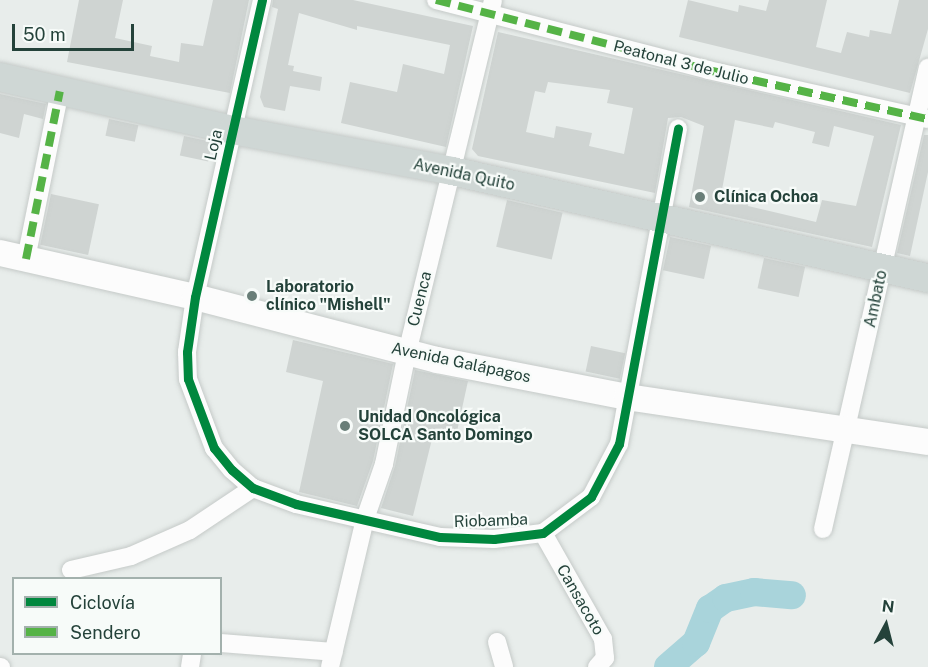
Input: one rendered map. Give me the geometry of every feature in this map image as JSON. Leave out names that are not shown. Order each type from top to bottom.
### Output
[{"type":"main road","name":"Avenida Quito","points":[[0,77],[233,130],[452,171],[928,278]]},
{"type":"street","name":"Loja","points":[[195,297],[262,0]]},
{"type":"street","name":"Peatonal 3 de Julio","points":[[436,0],[491,7],[708,70],[922,118]]},
{"type":"street","name":"Cuenca","points":[[332,659],[365,519],[384,464],[407,353],[491,7]]},
{"type":"street","name":"Ambato","points":[[823,529],[848,430],[882,267],[922,118],[928,68]]},
{"type":"street","points":[[26,259],[60,91]]},
{"type":"street","name":"Riobamba","points":[[195,297],[187,352],[188,379],[213,448],[253,488],[296,504],[440,537],[494,539],[543,533],[591,497],[619,444],[678,128]]},
{"type":"street","name":"Avenida Galápagos","points":[[0,253],[195,297],[407,353],[627,397],[928,442]]},
{"type":"street","points":[[70,570],[131,556],[190,530],[253,488]]},
{"type":"street","name":"Cansacoto","points":[[543,533],[603,639],[605,658],[597,667]]},
{"type":"street","points":[[497,642],[504,667]]},
{"type":"street","points":[[222,643],[332,659]]},
{"type":"building","points":[[79,0],[123,0],[115,38],[152,46],[150,56],[179,62],[181,43],[203,46],[213,0],[249,0],[230,93],[67,62]]},
{"type":"building","points":[[273,0],[353,0],[473,26],[446,147],[341,123],[350,82],[397,92],[403,64],[444,74],[450,45],[357,26],[357,30],[299,13],[288,65],[294,66],[293,71],[322,77],[320,91],[290,86],[285,111],[264,107],[260,97],[278,9],[272,7]]},
{"type":"building","points":[[688,0],[738,12],[739,5],[766,11],[769,0],[827,0],[816,47],[841,53],[847,32],[869,37],[870,30],[891,34],[899,0],[928,0],[928,29],[910,93],[679,37]]},
{"type":"building","points":[[498,32],[901,125],[872,247],[689,207],[704,126],[681,117],[668,118],[655,193],[478,156],[472,149]],"holes":[[[548,82],[610,90],[607,103],[633,108],[624,154],[589,146],[592,133],[556,126],[554,138],[526,132],[535,91],[545,93]],[[735,120],[773,128],[775,122],[815,132],[812,143],[829,147],[834,126],[874,136],[856,206],[822,200],[816,222],[748,206],[749,200],[721,195]]]},
{"type":"building","points":[[0,94],[46,104],[43,119],[24,114],[19,138],[0,133]]},
{"type":"building","points":[[109,119],[138,125],[135,142],[105,136]]},
{"type":"building","points":[[924,135],[928,135],[928,172],[910,256],[897,253]]},
{"type":"building","points":[[184,136],[212,142],[208,162],[180,156]]},
{"type":"building","points":[[51,194],[99,204],[88,255],[40,245]]},
{"type":"building","points":[[507,200],[563,213],[552,260],[496,247]]},
{"type":"building","points":[[670,237],[711,246],[704,279],[663,270]]},
{"type":"building","points":[[764,258],[805,267],[799,297],[758,288]]},
{"type":"building","name":"Unidad Oncológica SOLCA Santo Domingo","points":[[293,340],[393,364],[373,461],[357,506],[299,492],[323,381],[286,372]]},
{"type":"building","points":[[591,346],[625,353],[620,379],[586,371]]},
{"type":"building","points":[[415,370],[468,381],[456,436],[434,431],[413,516],[381,508],[395,466]]},
{"type":"waterway","points":[[668,667],[696,643],[710,609],[726,598],[754,592],[792,595]]},
{"type":"marked path","points":[[436,0],[708,70],[928,119]]},
{"type":"marked path","points":[[26,259],[60,91]]},
{"type":"cycle path","points":[[262,0],[195,297],[187,352],[188,379],[214,448],[232,470],[253,488],[296,504],[440,537],[494,539],[543,533],[591,497],[619,444],[678,128]]},
{"type":"place","name":"Clínica Ochoa","points":[[700,197]]},
{"type":"place","name":"Laboratorio clínico \"Mishell\"","points":[[252,296]]},
{"type":"place","name":"Unidad Oncológica SOLCA Santo Domingo","points":[[345,426]]}]
